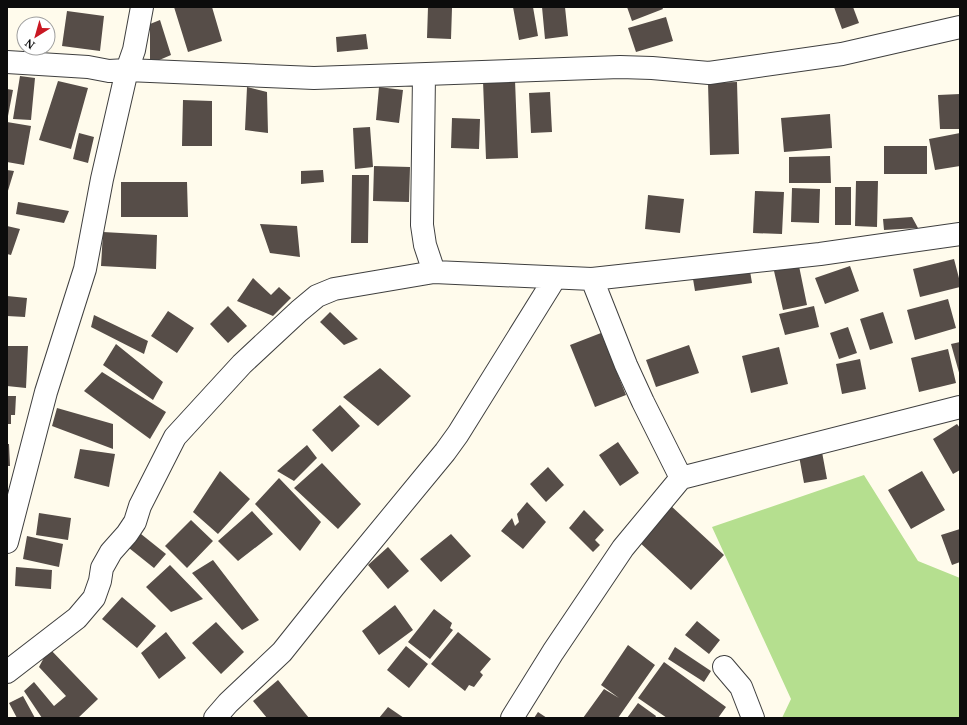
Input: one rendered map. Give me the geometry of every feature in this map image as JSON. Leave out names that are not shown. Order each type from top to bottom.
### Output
[{"type":"street","points":[[7,542],[46,392],[85,269],[102,179],[127,70],[134,50],[142,7]]},
{"type":"street","points":[[7,62],[88,67],[109,71],[127,70],[314,78],[424,75],[620,66],[709,73],[842,54],[960,27]]},
{"type":"street","points":[[424,75],[422,225],[425,245],[434,272]]},
{"type":"street","points":[[7,672],[77,618],[94,598],[100,581],[102,568],[111,552],[136,522],[140,506],[175,437],[242,364],[317,296],[334,289],[434,272],[592,279],[820,254],[960,234]]},
{"type":"street","points":[[215,718],[228,703],[282,652],[445,452],[458,434],[555,278]]},
{"type":"street","points":[[592,279],[626,365],[681,478]]},
{"type":"street","points":[[512,718],[553,652],[623,548],[681,478],[960,407]]},
{"type":"street","points":[[724,668],[741,687],[753,718]]},
{"type":"green space","points":[[864,475],[918,561],[960,578],[960,718],[782,718],[791,699],[712,527]]},
{"type":"building","points":[[174,7],[212,7],[222,41],[188,52]]},
{"type":"building","points":[[428,7],[452,8],[451,39],[427,38]]},
{"type":"building","points":[[513,7],[533,7],[538,36],[519,40]]},
{"type":"building","points":[[542,7],[565,7],[568,36],[545,39]]},
{"type":"building","points":[[627,7],[662,7],[663,9],[632,21]]},
{"type":"building","points":[[834,7],[853,7],[859,23],[842,29]]},
{"type":"building","points":[[67,11],[104,16],[100,51],[62,46]]},
{"type":"building","points":[[666,17],[673,41],[636,52],[628,28]]},
{"type":"building","points":[[160,20],[171,55],[150,64],[150,24]]},
{"type":"building","points":[[366,34],[368,49],[337,52],[336,37]]},
{"type":"building","points":[[20,76],[35,78],[31,120],[13,119]]},
{"type":"building","points":[[515,80],[518,158],[486,159],[483,81]]},
{"type":"building","points":[[58,81],[88,88],[71,149],[39,140]]},
{"type":"building","points":[[737,82],[739,154],[710,155],[708,83]]},
{"type":"building","points":[[247,87],[267,92],[268,133],[245,130]]},
{"type":"building","points":[[379,87],[403,90],[399,123],[376,120]]},
{"type":"building","points":[[7,89],[13,90],[8,116],[7,116]]},
{"type":"building","points":[[550,92],[552,132],[531,133],[529,93]]},
{"type":"building","points":[[960,94],[960,129],[940,129],[938,95]]},
{"type":"building","points":[[183,100],[212,101],[212,146],[182,146]]},
{"type":"building","points":[[830,114],[832,148],[784,152],[781,118]]},
{"type":"building","points":[[452,118],[480,119],[479,149],[451,148]]},
{"type":"building","points":[[7,122],[31,126],[24,165],[7,162]]},
{"type":"building","points":[[370,127],[373,167],[355,169],[353,128]]},
{"type":"building","points":[[79,133],[94,137],[88,163],[73,159]]},
{"type":"building","points":[[960,133],[960,166],[935,170],[929,139]]},
{"type":"building","points":[[884,146],[927,146],[927,174],[884,174]]},
{"type":"building","points":[[830,156],[831,183],[789,183],[789,157]]},
{"type":"building","points":[[374,166],[410,167],[409,202],[373,201]]},
{"type":"building","points":[[7,170],[14,171],[7,194]]},
{"type":"building","points":[[323,170],[324,182],[301,184],[301,171]]},
{"type":"building","points":[[352,175],[369,175],[368,243],[351,243]]},
{"type":"building","points":[[856,181],[878,181],[877,227],[855,226]]},
{"type":"building","points":[[121,182],[187,182],[188,217],[121,217]]},
{"type":"building","points":[[835,187],[851,187],[851,225],[835,225]]},
{"type":"building","points":[[792,188],[820,189],[819,223],[791,222]]},
{"type":"building","points":[[755,191],[784,192],[782,234],[753,233]]},
{"type":"building","points":[[648,195],[684,199],[680,233],[645,229]]},
{"type":"building","points":[[18,202],[69,211],[64,223],[16,214]]},
{"type":"building","points":[[912,217],[918,228],[884,230],[883,219]]},
{"type":"building","points":[[260,224],[297,226],[300,257],[270,253]]},
{"type":"building","points":[[7,226],[20,229],[11,255],[7,254]]},
{"type":"building","points":[[103,232],[157,235],[156,269],[101,266]]},
{"type":"building","points":[[954,259],[960,287],[920,297],[913,269]]},
{"type":"building","points":[[749,265],[752,283],[695,291],[692,273]]},
{"type":"building","points":[[799,266],[807,305],[783,310],[774,271]]},
{"type":"building","points":[[850,266],[859,291],[825,304],[815,278]]},
{"type":"building","points":[[253,278],[271,295],[279,287],[291,298],[273,316],[237,301]]},
{"type":"building","points":[[7,296],[27,298],[25,317],[7,316]]},
{"type":"building","points":[[948,299],[956,328],[915,340],[907,310]]},
{"type":"building","points":[[228,306],[247,326],[228,343],[210,324]]},
{"type":"building","points":[[814,306],[819,327],[785,335],[779,314]]},
{"type":"building","points":[[168,311],[194,328],[177,353],[151,336]]},
{"type":"building","points":[[330,312],[358,339],[344,345],[320,322]]},
{"type":"building","points":[[883,312],[893,343],[870,350],[860,319]]},
{"type":"building","points":[[94,315],[148,341],[144,354],[91,327]]},
{"type":"building","points":[[848,327],[857,353],[839,359],[830,333]]},
{"type":"building","points":[[601,333],[626,395],[595,407],[570,345]]},
{"type":"building","points":[[960,342],[960,376],[951,344]]},
{"type":"building","points":[[116,344],[163,382],[153,400],[103,365]]},
{"type":"building","points":[[689,345],[699,373],[656,387],[646,360]]},
{"type":"building","points":[[7,346],[28,346],[26,388],[7,386]]},
{"type":"building","points":[[779,347],[788,384],[751,393],[742,356]]},
{"type":"building","points":[[948,349],[956,383],[919,392],[911,358]]},
{"type":"building","points":[[860,359],[866,389],[842,394],[836,364]]},
{"type":"building","points":[[380,368],[411,396],[378,426],[343,397]]},
{"type":"building","points":[[102,372],[166,412],[150,439],[84,391]]},
{"type":"building","points":[[7,396],[16,396],[15,415],[11,415],[11,424],[7,424]]},
{"type":"building","points":[[340,405],[360,426],[332,452],[312,430]]},
{"type":"building","points":[[57,408],[113,424],[113,449],[52,426]]},
{"type":"building","points":[[957,424],[960,428],[960,470],[953,474],[933,439]]},
{"type":"building","points":[[618,442],[639,473],[620,486],[599,455]]},
{"type":"building","points":[[7,444],[9,444],[10,466],[7,466]]},
{"type":"building","points":[[307,445],[317,458],[294,481],[277,471]]},
{"type":"building","points":[[80,449],[115,454],[109,487],[74,478]]},
{"type":"building","points":[[822,452],[827,479],[804,483],[799,456]]},
{"type":"building","points":[[322,463],[361,504],[338,529],[294,488]]},
{"type":"building","points":[[548,467],[564,485],[546,502],[530,484]]},
{"type":"building","points":[[220,471],[250,499],[218,534],[193,512]]},
{"type":"building","points":[[922,471],[945,510],[911,529],[888,490]]},
{"type":"building","points":[[279,478],[321,522],[300,551],[255,504]]},
{"type":"building","points":[[527,502],[546,522],[523,549],[501,531],[512,518],[515,526],[519,522],[517,514]]},
{"type":"building","points":[[670,505],[724,555],[691,590],[637,540]]},
{"type":"building","points":[[584,510],[604,530],[595,540],[600,545],[593,552],[569,528]]},
{"type":"building","points":[[252,511],[273,534],[238,561],[218,541]]},
{"type":"building","points":[[39,513],[71,518],[68,540],[36,535]]},
{"type":"building","points":[[191,520],[213,541],[187,568],[165,546]]},
{"type":"building","points":[[960,529],[960,562],[952,565],[941,535]]},
{"type":"building","points":[[141,534],[166,554],[154,568],[129,548]]},
{"type":"building","points":[[451,534],[471,556],[441,582],[420,559]]},
{"type":"building","points":[[27,536],[63,544],[59,567],[23,559]]},
{"type":"building","points":[[388,547],[409,571],[388,589],[368,565]]},
{"type":"building","points":[[213,560],[259,620],[242,630],[192,573]]},
{"type":"building","points":[[170,565],[203,599],[171,612],[146,587]]},
{"type":"building","points":[[16,567],[52,570],[51,589],[15,586]]},
{"type":"building","points":[[122,597],[156,626],[137,648],[102,619]]},
{"type":"building","points":[[395,605],[413,630],[379,655],[362,631]]},
{"type":"building","points":[[434,609],[452,623],[450,628],[453,630],[430,659],[408,642]]},
{"type":"building","points":[[697,621],[720,640],[709,654],[685,635]]},
{"type":"building","points":[[216,622],[244,652],[221,674],[192,643]]},
{"type":"building","points":[[166,632],[186,658],[159,679],[141,653]]},
{"type":"building","points":[[458,632],[491,659],[480,672],[483,675],[474,687],[469,685],[465,691],[431,664]]},
{"type":"building","points":[[628,645],[655,665],[618,718],[583,718],[604,689],[619,698],[601,685]]},
{"type":"building","points":[[406,646],[428,664],[409,688],[387,670]]},
{"type":"building","points":[[675,647],[711,671],[704,682],[668,659]]},
{"type":"building","points":[[49,648],[98,699],[78,718],[42,718],[24,691],[34,682],[54,706],[66,696],[39,667]]},
{"type":"building","points":[[664,662],[726,707],[718,718],[667,718],[638,698]]},
{"type":"building","points":[[278,680],[309,718],[267,718],[253,701]]},
{"type":"building","points":[[23,696],[35,718],[17,718],[9,703]]},
{"type":"building","points":[[638,703],[656,716],[655,718],[627,718]]},
{"type":"building","points":[[388,707],[404,718],[379,718]]},
{"type":"building","points":[[538,712],[547,718],[534,718]]}]
